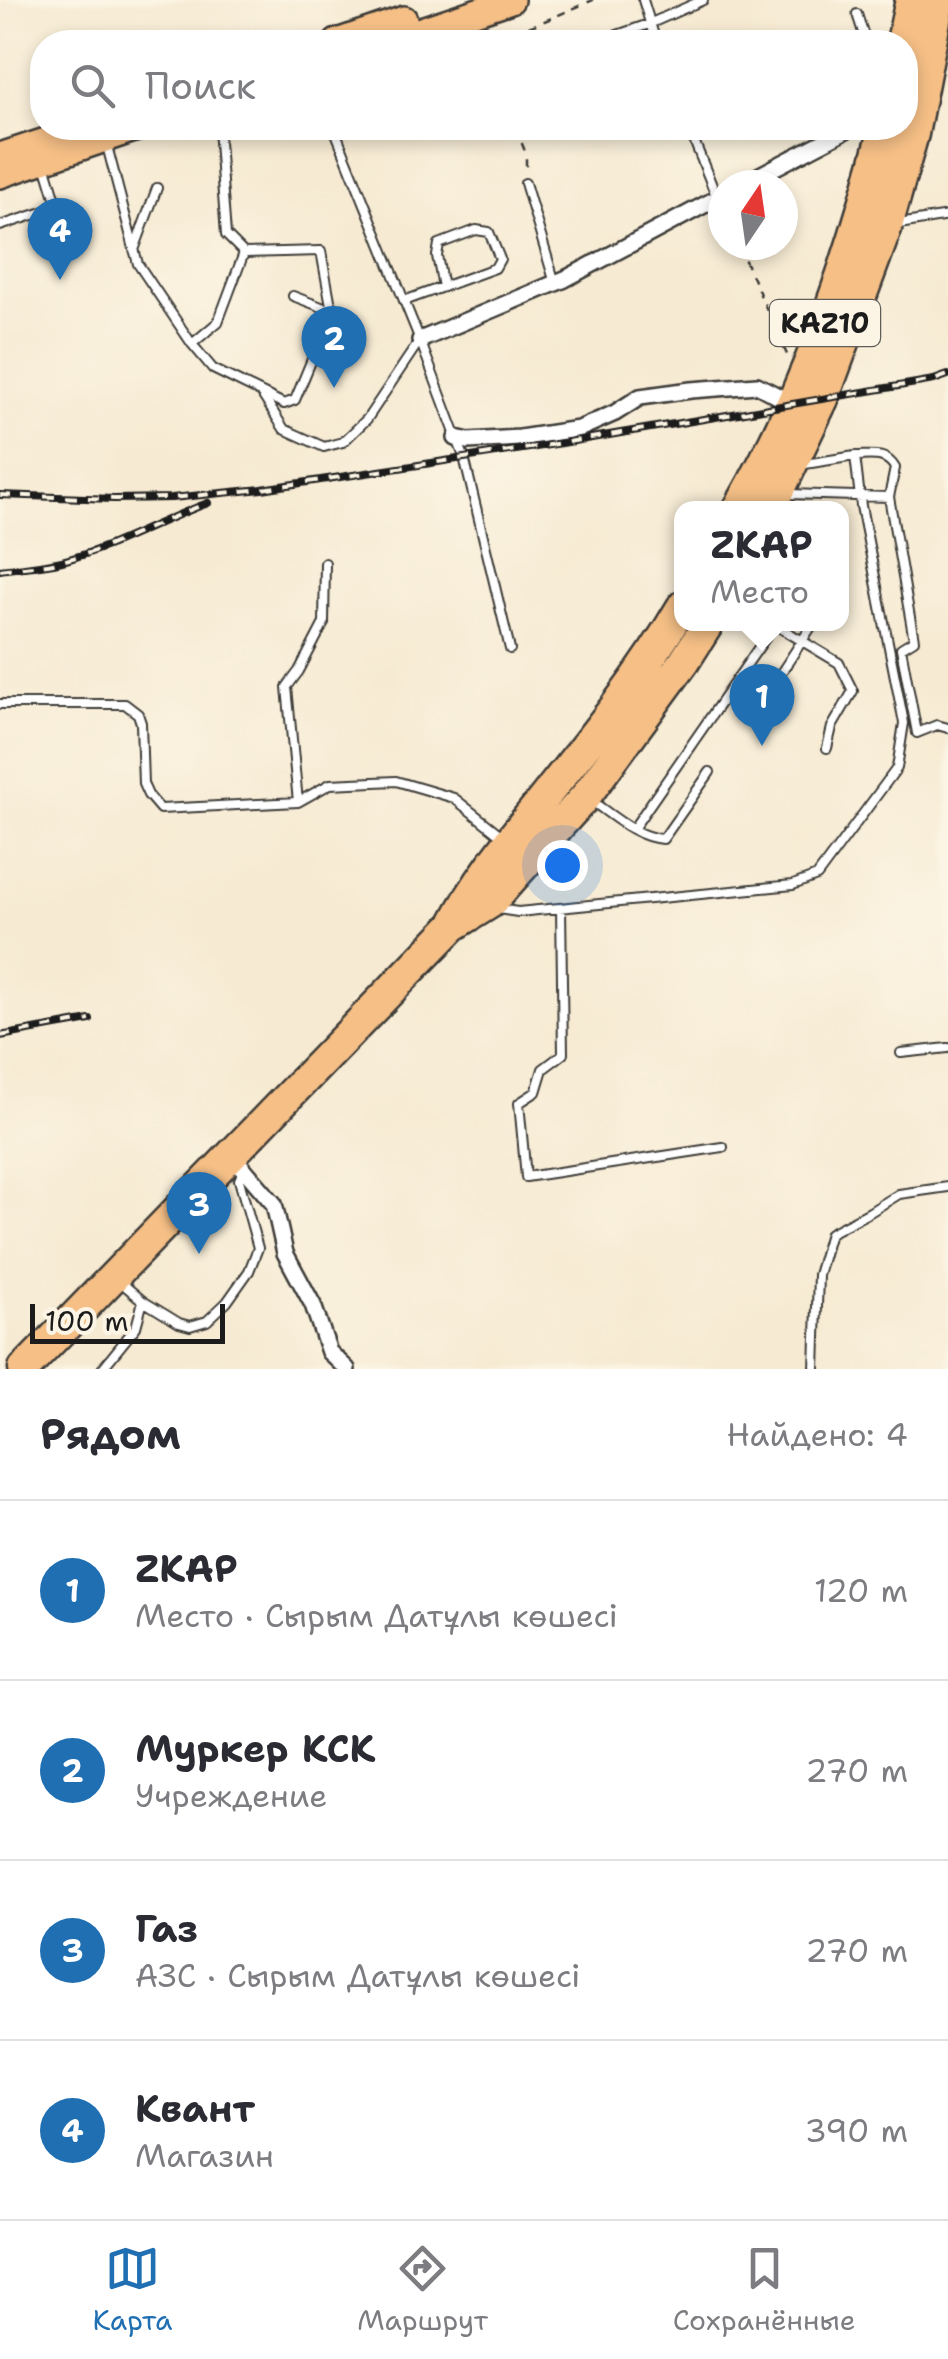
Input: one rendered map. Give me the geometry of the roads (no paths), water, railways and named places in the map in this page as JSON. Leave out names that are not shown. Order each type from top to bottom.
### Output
[{"type":"highway","name":"KAZ10","points":[[918,74],[923,13]]},
{"type":"highway","name":"KAZ10","points":[[777,481],[791,403],[820,338],[882,140]]},
{"type":"highway","name":"KAZ10","points":[[749,501],[777,481],[822,399],[888,226],[911,140]]},
{"type":"highway","points":[[24,1369],[114,1276],[238,1162],[454,926],[490,903],[674,621]]},
{"type":"highway","points":[[454,926],[473,888],[507,844],[585,797],[704,631]]},
{"type":"main road","points":[[372,30],[461,0]]},
{"type":"main road","points":[[421,30],[511,0]]},
{"type":"main road","points":[[0,156],[63,140]]},
{"type":"main road","points":[[0,175],[44,160],[81,140]]},
{"type":"street","points":[[770,170],[827,140]]},
{"type":"street","points":[[420,340],[555,283],[708,202]]},
{"type":"street","points":[[456,438],[520,438],[578,429],[640,397],[690,390],[757,385],[791,403]]},
{"type":"street","points":[[238,1162],[274,1204],[285,1254],[312,1305],[329,1352],[347,1369]]},
{"type":"lane","points":[[642,0],[651,30]]},
{"type":"lane","points":[[631,30],[703,0]]},
{"type":"lane","points":[[857,14],[862,30]]},
{"type":"lane","points":[[101,140],[138,264],[192,344],[213,369],[284,404],[296,400],[332,311],[321,251],[244,252],[226,235],[219,140]]},
{"type":"lane","points":[[339,140],[470,476],[510,649]]},
{"type":"lane","points":[[694,140],[708,170]]},
{"type":"lane","points":[[0,226],[58,207],[44,160]]},
{"type":"lane","points":[[525,183],[555,283]]},
{"type":"lane","points":[[134,250],[157,188]]},
{"type":"lane","points":[[888,226],[948,216]]},
{"type":"lane","points":[[404,301],[443,287],[495,268],[500,260],[489,232],[476,230],[438,244],[443,287]]},
{"type":"lane","points":[[192,344],[218,322],[244,252]]},
{"type":"lane","points":[[293,296],[332,311]]},
{"type":"lane","points":[[260,392],[284,428],[324,447],[343,442],[367,419],[420,340]]},
{"type":"lane","points":[[777,481],[856,456],[884,456],[890,460],[895,468],[889,496],[914,640],[901,648],[912,716],[917,734],[938,725],[948,728]]},
{"type":"lane","points":[[484,907],[518,912],[793,885],[817,876],[897,768],[904,723],[860,496],[856,456]]},
{"type":"lane","points":[[777,481],[860,496],[889,496]]},
{"type":"lane","points":[[298,802],[287,688],[324,622],[325,564]]},
{"type":"lane","points":[[632,829],[769,631]]},
{"type":"lane","points":[[787,631],[838,663],[848,678],[852,691],[832,727],[827,748]]},
{"type":"lane","points":[[766,696],[809,631]]},
{"type":"lane","points":[[0,704],[125,704],[138,714],[141,722],[143,784],[160,808],[298,802],[330,784],[396,781],[454,798],[507,844]]},
{"type":"lane","points":[[585,797],[632,829],[662,839],[710,772]]},
{"type":"lane","points":[[560,908],[563,1054],[543,1069],[536,1092],[519,1103],[526,1177],[723,1147]]},
{"type":"lane","points":[[901,1053],[948,1048]]},
{"type":"lane","points":[[114,1276],[143,1301],[179,1323],[190,1326],[207,1322],[227,1302],[249,1270],[258,1248],[239,1180],[238,1162]]},
{"type":"lane","points":[[815,1369],[818,1275],[830,1233],[899,1194],[948,1187]]},
{"type":"lane","points":[[102,1369],[136,1327],[143,1301]]},
{"type":"railway","points":[[0,495],[172,498],[262,489],[562,443],[948,375]]},
{"type":"railway","points":[[0,570],[81,556],[208,503]]},
{"type":"railway","points":[[0,1036],[90,1020]]},
{"type":"place","name":"Квант","points":[[60,280]]},
{"type":"place","name":"Муркер КСК","points":[[334,388]]},
{"type":"place","name":"ZKAP","points":[[762,746]]},
{"type":"place","name":"Газ","points":[[199,1254]]}]
